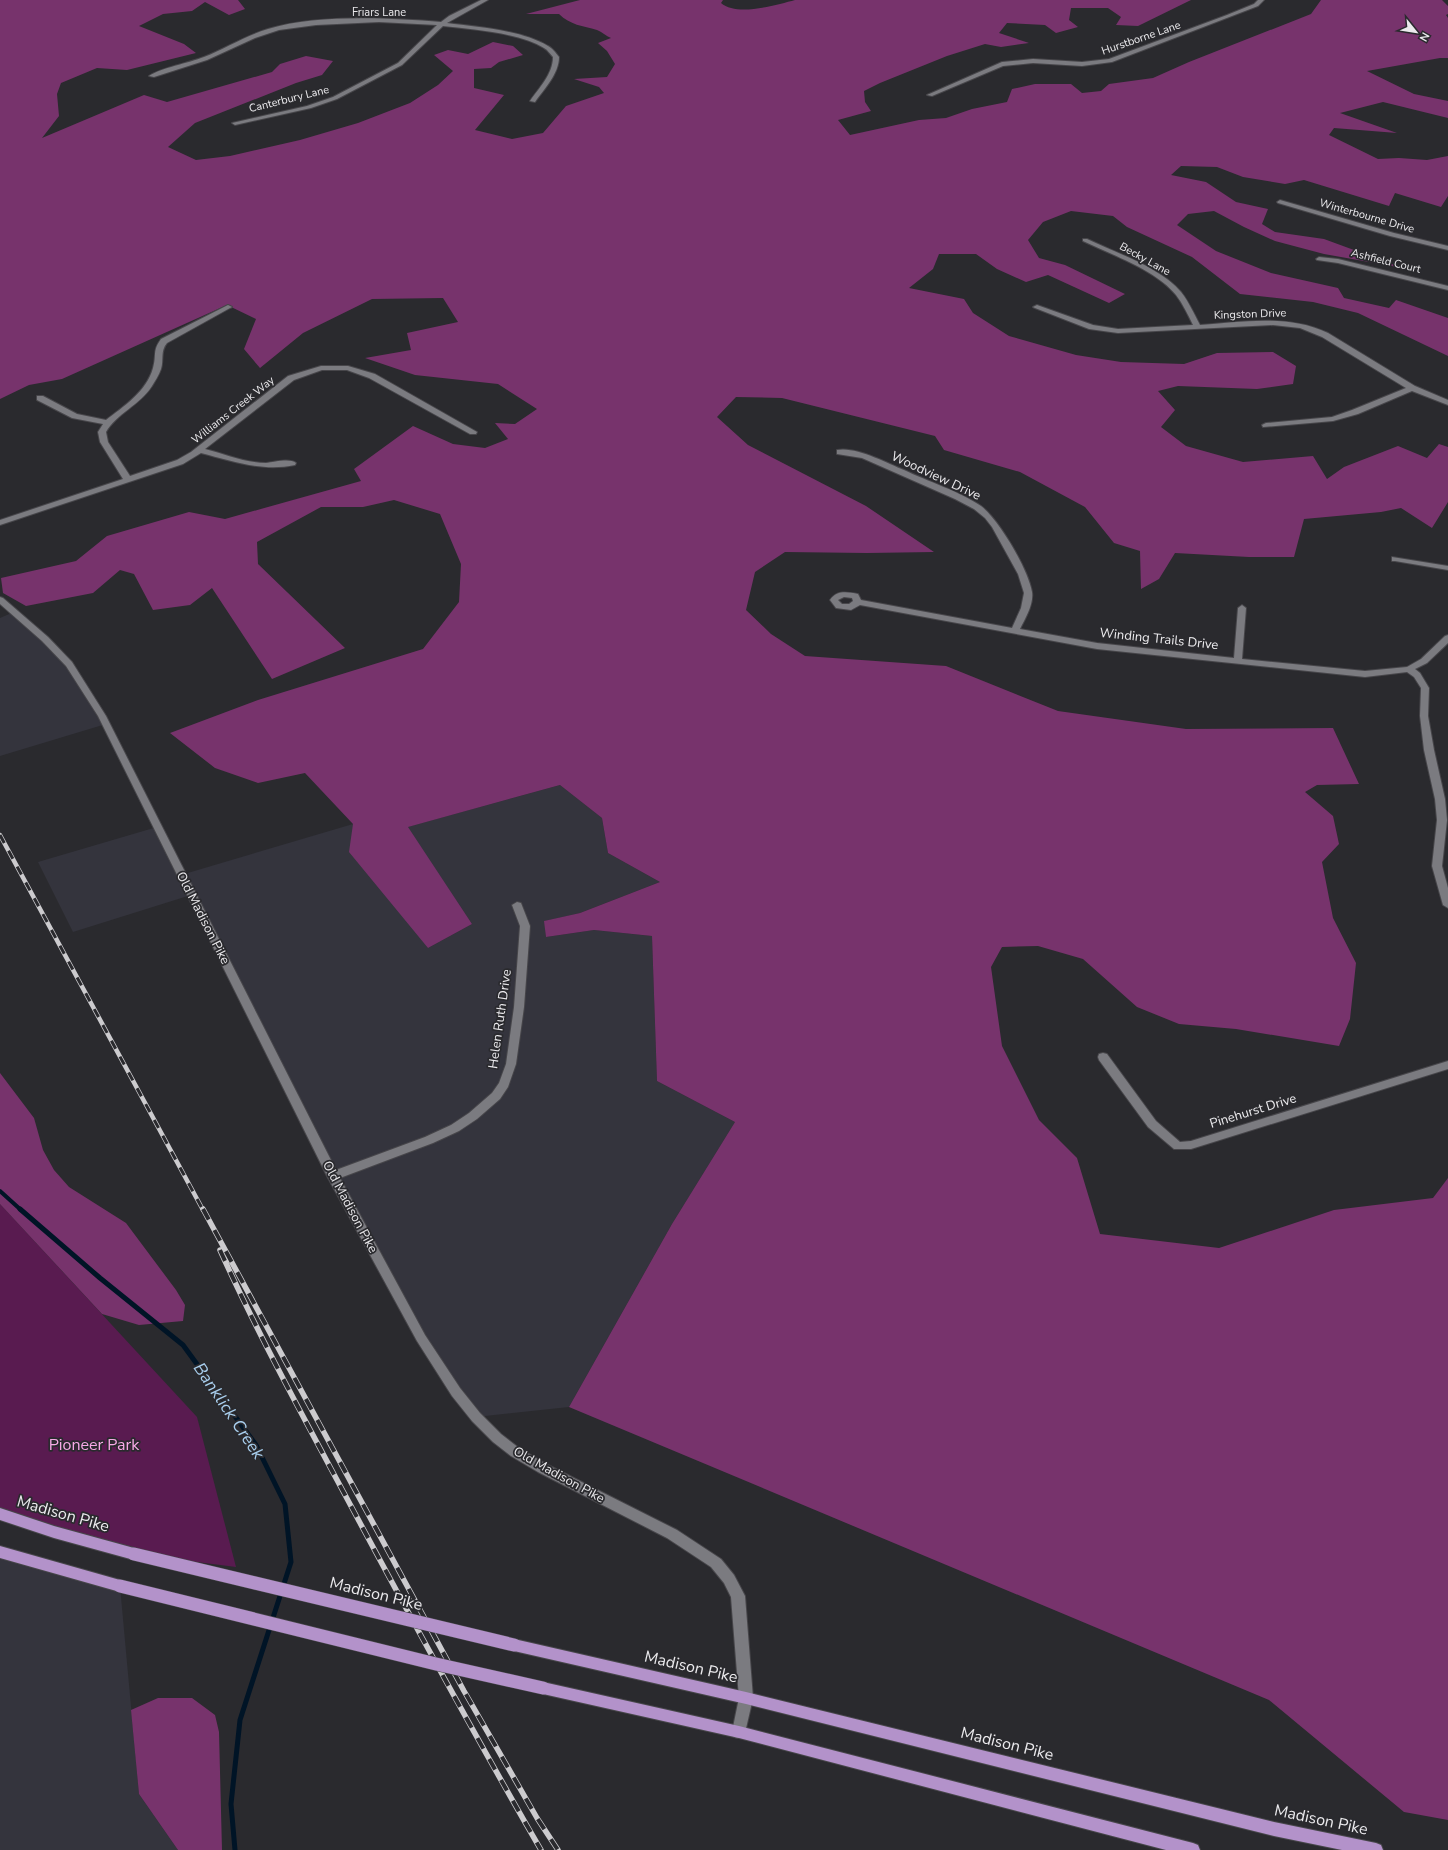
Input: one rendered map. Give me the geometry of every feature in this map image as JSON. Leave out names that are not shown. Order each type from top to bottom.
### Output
[{"type":"main road","name":"Madison Pike","points":[[0,1514],[54,1532],[134,1554],[514,1646],[746,1698],[1274,1829],[1376,1850]]},
{"type":"main road","points":[[0,1552],[120,1586],[452,1668],[740,1732],[1193,1850]]},
{"type":"street","name":"Canterbury Lane","points":[[235,123],[308,107],[335,98],[400,64],[441,24],[468,7],[485,0]]},
{"type":"street","name":"Hurstborne Lane","points":[[930,95],[990,69],[1007,64],[1033,61],[1082,64],[1110,61],[1200,28],[1256,5],[1261,0]]},
{"type":"street","name":"Friars Lane","points":[[152,76],[211,57],[255,35],[280,28],[379,20],[441,24],[480,29],[516,36],[534,40],[547,47],[555,55],[555,66],[533,101]]},
{"type":"street","name":"Winterbourne Drive","points":[[1280,202],[1392,235],[1448,248]]},
{"type":"street","name":"Becky Lane","points":[[1085,240],[1158,276],[1178,293],[1198,328]]},
{"type":"street","name":"Ashfield Court","points":[[1319,259],[1338,261],[1448,288]]},
{"type":"street","points":[[128,480],[104,442],[102,432],[107,423],[132,404],[148,386],[157,369],[159,347],[164,341],[228,307]]},
{"type":"street","name":"Kingston Drive","points":[[1037,307],[1086,326],[1129,332],[1273,323],[1298,325],[1315,330],[1325,335],[1412,388],[1448,403]]},
{"type":"street","name":"Williams Creek Way","points":[[0,524],[180,462],[200,450],[291,378],[321,368],[348,368],[372,376],[473,432]]},
{"type":"street","points":[[1266,425],[1333,419],[1355,412],[1412,388]]},
{"type":"street","points":[[40,398],[75,416],[107,423]]},
{"type":"street","points":[[200,450],[251,464],[265,465],[292,463]]},
{"type":"street","name":"Woodview Drive","points":[[840,452],[864,456],[958,497],[977,507],[988,516],[996,526],[1022,574],[1028,593],[1025,608],[1015,632]]},
{"type":"street","points":[[1394,559],[1448,568]]},
{"type":"street","name":"Old Madison Pike","points":[[0,600],[45,639],[69,664],[102,716],[333,1176],[421,1338],[456,1392],[476,1417],[497,1438],[515,1452],[542,1468],[672,1534],[716,1564],[729,1579],[738,1596],[746,1698],[740,1732]]},
{"type":"street","name":"Winding Trails Drive","points":[[858,602],[1097,646],[1365,674],[1409,668],[1424,661],[1448,638]]},
{"type":"street","points":[[1238,660],[1242,608]]},
{"type":"street","points":[[1409,668],[1417,675],[1425,688],[1424,716],[1429,750],[1440,799],[1442,820],[1437,866],[1448,905]]},
{"type":"street","name":"Helen Ruth Drive","points":[[333,1176],[429,1140],[455,1128],[473,1116],[496,1096],[504,1084],[511,1064],[519,1007],[525,926],[518,905]]},
{"type":"street","name":"Pinehurst Drive","points":[[1103,1057],[1152,1124],[1178,1146],[1191,1145],[1448,1065]]},
{"type":"shaded area","points":[[0,0],[238,0],[245,9],[229,15],[205,2],[192,11],[163,14],[139,26],[184,44],[196,53],[127,70],[97,68],[61,83],[57,94],[59,116],[42,138],[144,95],[167,102],[272,72],[280,64],[306,56],[333,61],[322,75],[296,83],[195,123],[168,147],[196,160],[230,156],[300,140],[358,123],[410,103],[438,85],[453,71],[434,55],[448,50],[468,54],[493,42],[513,46],[523,55],[499,62],[491,68],[474,69],[474,88],[504,95],[475,130],[512,139],[543,133],[566,106],[604,93],[599,87],[574,79],[607,77],[615,64],[607,51],[598,43],[611,38],[601,32],[572,23],[559,14],[526,14],[580,0],[723,0],[721,3],[728,7],[746,10],[767,7],[795,0],[1191,0],[1138,26],[1116,25],[1121,17],[1108,8],[1071,8],[1069,20],[1078,27],[1056,33],[1045,25],[1007,23],[999,33],[1029,43],[1001,47],[985,44],[947,56],[864,91],[865,102],[871,111],[838,120],[850,135],[919,120],[946,118],[972,109],[1007,102],[1012,89],[1035,84],[1071,84],[1082,93],[1101,91],[1109,84],[1153,78],[1189,62],[1311,14],[1321,0],[1442,0],[1448,6],[1448,14],[1446,15],[1448,18],[1448,58],[1440,58],[1367,71],[1414,94],[1448,101],[1448,118],[1383,102],[1340,113],[1397,133],[1334,128],[1329,135],[1378,159],[1399,158],[1427,160],[1448,156],[1448,196],[1441,207],[1395,193],[1389,206],[1304,180],[1285,184],[1243,177],[1217,167],[1181,166],[1171,175],[1206,182],[1236,202],[1268,209],[1262,224],[1275,232],[1324,239],[1403,268],[1324,254],[1275,241],[1214,211],[1188,214],[1177,225],[1216,251],[1271,273],[1338,288],[1344,298],[1389,308],[1396,300],[1448,318],[1448,356],[1358,313],[1313,302],[1240,294],[1192,257],[1127,227],[1113,216],[1071,211],[1043,222],[1028,240],[1039,258],[1065,265],[1125,294],[1109,303],[1048,275],[1026,282],[997,269],[976,254],[939,254],[933,269],[909,288],[964,299],[973,313],[1009,336],[1076,355],[1121,362],[1184,364],[1217,353],[1273,352],[1296,366],[1293,384],[1257,389],[1178,386],[1158,391],[1175,410],[1161,427],[1186,446],[1243,462],[1313,456],[1327,479],[1344,467],[1398,446],[1427,458],[1439,444],[1448,447],[1448,502],[1432,528],[1401,508],[1381,512],[1304,519],[1294,557],[1249,557],[1175,553],[1159,579],[1141,589],[1140,551],[1114,543],[1085,507],[1020,472],[944,450],[935,436],[782,398],[736,397],[717,417],[748,445],[866,506],[934,552],[785,552],[755,572],[746,610],[771,634],[805,656],[946,666],[1058,711],[1186,729],[1333,728],[1359,784],[1317,785],[1305,792],[1333,816],[1339,844],[1322,862],[1333,918],[1356,963],[1350,1019],[1339,1046],[1236,1029],[1179,1024],[1137,1007],[1083,959],[1038,946],[1002,947],[991,967],[1002,1046],[1039,1120],[1077,1158],[1100,1234],[1219,1248],[1334,1210],[1433,1198],[1448,1178],[1448,1820],[1404,1812],[1269,1700],[569,1407],[672,1224],[735,1122],[657,1081],[652,936],[594,930],[546,937],[544,921],[580,913],[660,882],[608,853],[602,818],[560,785],[408,827],[472,924],[428,948],[349,852],[353,824],[305,773],[258,783],[215,768],[170,733],[258,700],[423,649],[459,602],[461,564],[440,514],[394,500],[363,507],[321,507],[257,542],[258,564],[345,648],[272,679],[212,588],[190,605],[153,610],[134,574],[120,570],[93,593],[26,606],[3,593],[1,578],[76,561],[107,536],[189,512],[225,519],[361,481],[354,469],[413,426],[453,444],[485,448],[508,439],[495,423],[515,424],[537,409],[498,384],[415,375],[365,358],[411,350],[407,333],[458,322],[443,298],[372,299],[303,333],[260,368],[244,349],[256,319],[227,305],[62,379],[29,385],[0,399]]},
{"type":"shaded area","points":[[14,612],[69,664],[106,724],[0,756],[0,618]]},
{"type":"shaded area","points":[[560,785],[602,818],[608,853],[660,882],[580,913],[545,921],[546,937],[594,930],[652,936],[657,1081],[735,1122],[672,1224],[569,1407],[476,1417],[421,1338],[191,895],[73,932],[38,862],[157,827],[181,875],[353,824],[428,948],[472,924],[407,827]]},
{"type":"shaded area","points":[[0,1073],[34,1118],[43,1150],[54,1170],[69,1187],[126,1223],[176,1290],[185,1305],[183,1321],[139,1325],[102,1314],[0,1204]]},
{"type":"shaded area","points":[[0,1552],[120,1586],[139,1794],[178,1850],[0,1850]]},
{"type":"shaded area","points":[[158,1698],[192,1698],[215,1715],[219,1732],[222,1850],[178,1850],[139,1794],[131,1710]]},
{"type":"green space","name":"Pioneer Park","points":[[0,1204],[197,1417],[236,1567],[134,1554],[0,1514]]},
{"type":"waterway","name":"Banklick Creek","points":[[0,1191],[21,1210]]},
{"type":"waterway","name":"Banklick Creek","points":[[20,1209],[100,1278],[183,1345],[256,1445],[285,1504],[291,1562],[240,1720],[231,1804],[235,1850]]},
{"type":"railway","points":[[0,835],[203,1210]]},
{"type":"railway","points":[[203,1209],[464,1691],[537,1818],[558,1850]]},
{"type":"railway","points":[[220,1250],[270,1353],[323,1454],[448,1686],[541,1850]]}]
